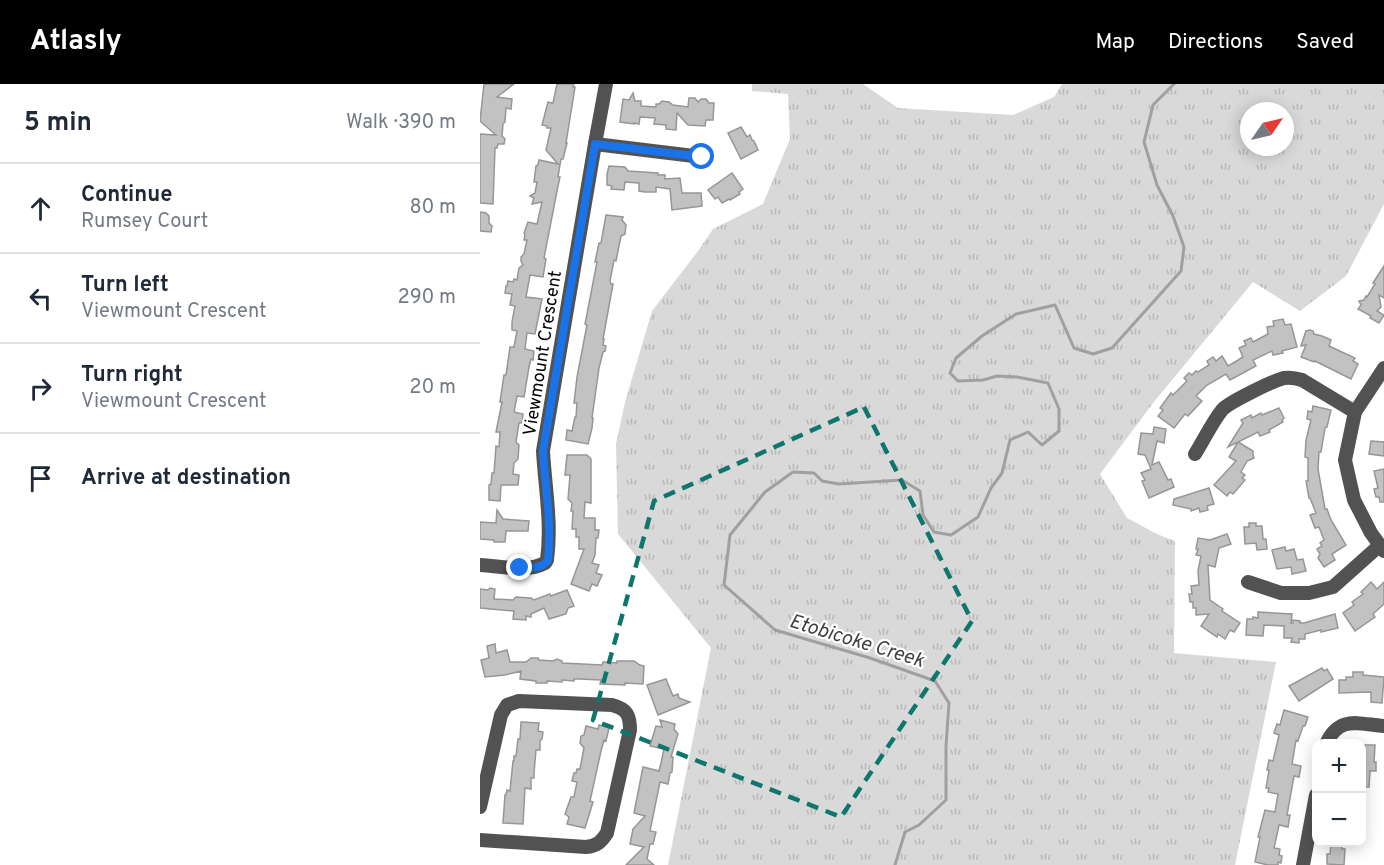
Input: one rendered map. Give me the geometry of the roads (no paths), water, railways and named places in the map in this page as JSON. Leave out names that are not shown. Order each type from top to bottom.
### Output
[{"type":"street","name":"Viewmount Crescent","points":[[480,565],[533,568],[548,560],[549,528],[543,451],[606,84]]},
{"type":"street","points":[[595,144],[702,157]]},
{"type":"street","points":[[1248,582],[1281,593],[1309,593],[1333,587],[1382,548],[1371,534],[1354,500],[1345,460],[1355,412],[1384,368]]},
{"type":"street","points":[[1196,454],[1224,408],[1284,378],[1295,377],[1302,380],[1355,412]]},
{"type":"street","points":[[480,807],[501,715],[507,705],[519,701],[612,705],[622,708],[630,719],[630,730],[610,821],[602,841],[594,846],[586,847],[480,840]]},
{"type":"street","points":[[1329,739],[1335,728],[1347,723],[1384,726]]},
{"type":"street","points":[[1303,865],[1312,820]]},
{"type":"waterway","name":"Etobicoke Creek","points":[[895,865],[905,832],[919,825],[946,800],[949,703],[935,681],[870,658],[775,630],[724,585],[730,535],[765,492],[793,472],[814,473],[822,481],[839,484],[902,480],[920,491],[923,515],[934,532],[951,535],[978,517],[991,488],[1002,473],[1010,440],[1028,432],[1042,445],[1059,431],[1059,409],[1048,383],[997,376],[983,380],[958,381],[950,373],[956,358],[982,336],[1016,314],[1055,305],[1074,348],[1093,354],[1112,348],[1181,271],[1184,247],[1173,216],[1157,185],[1144,142],[1153,105],[1174,84]]}]
